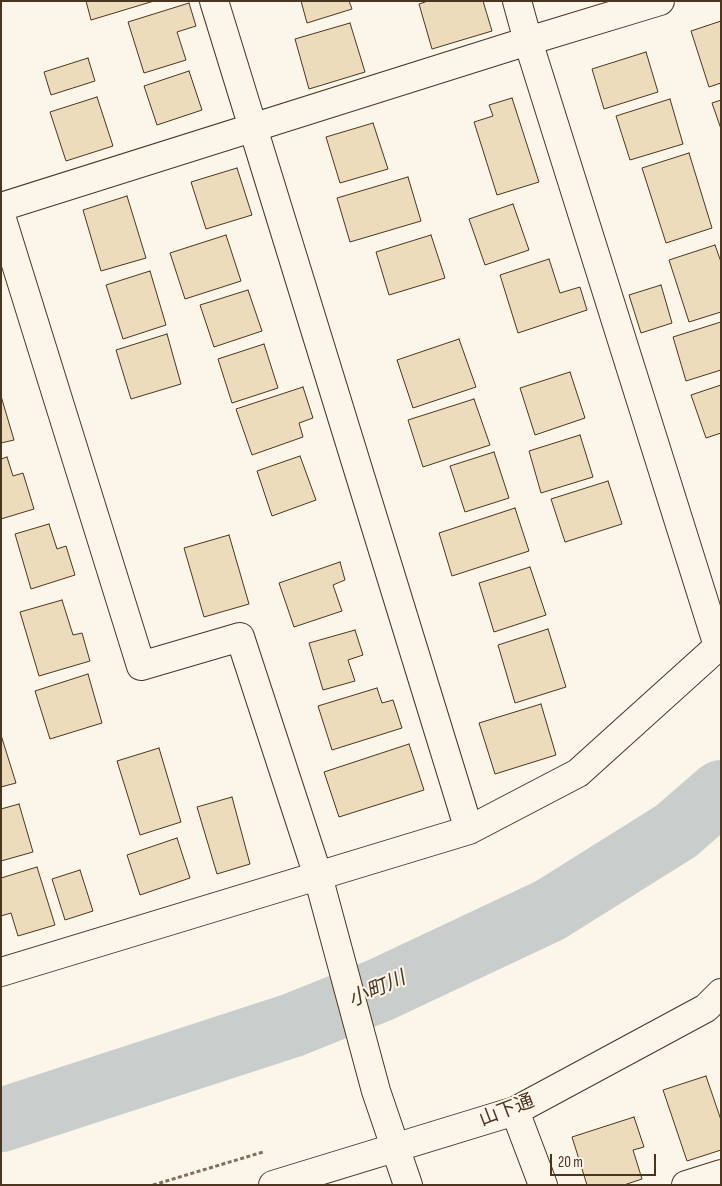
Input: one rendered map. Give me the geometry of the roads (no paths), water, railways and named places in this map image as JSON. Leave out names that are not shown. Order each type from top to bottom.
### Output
[{"type":"street","points":[[214,1],[469,830]]},
{"type":"street","points":[[1,972],[469,830],[578,772],[720,645],[528,41],[517,1]]},
{"type":"street","points":[[1,207],[660,1]]},
{"type":"street","points":[[1,216],[141,666],[240,637],[318,876],[376,1091],[408,1185]]},
{"type":"street","name":"山下通","points":[[273,1185],[515,1111],[706,1008],[721,993]]},
{"type":"street","points":[[515,1111],[543,1185]]},
{"type":"street","points":[[686,1185],[721,1174]]},
{"type":"waterway","name":"小町川","points":[[1,1120],[293,1025],[380,990],[550,910],[676,831],[721,792]]}]
